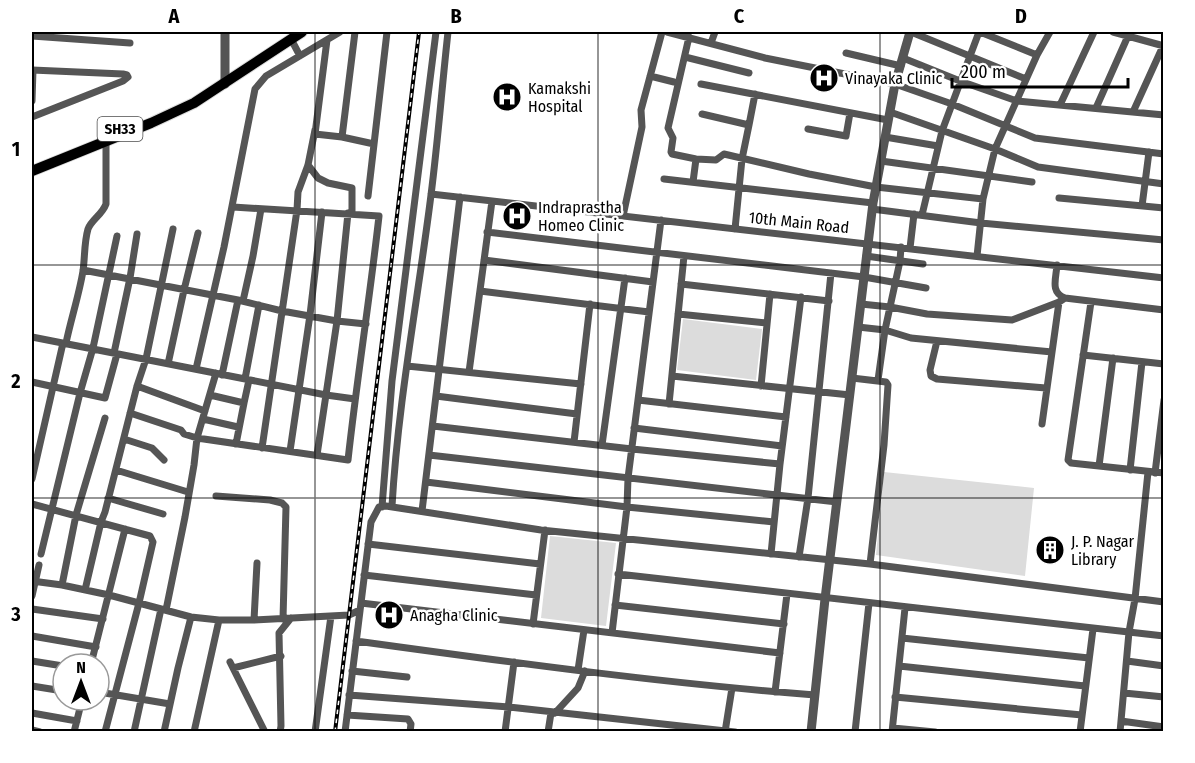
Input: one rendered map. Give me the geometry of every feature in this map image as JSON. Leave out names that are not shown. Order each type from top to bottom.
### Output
[{"type":"main road","name":"SH33","points":[[32,164],[137,122],[191,97],[209,93],[302,32]]},
{"type":"main road","points":[[32,171],[151,123],[194,103],[209,93]]},
{"type":"street","points":[[225,32],[225,84]]},
{"type":"street","points":[[196,369],[233,207],[255,89],[266,76],[340,32]]},
{"type":"street","points":[[342,137],[355,32]]},
{"type":"street","points":[[368,196],[387,32]]},
{"type":"street","points":[[382,507],[393,381],[436,32]]},
{"type":"street","points":[[392,506],[407,366],[431,194],[448,32]]},
{"type":"street","points":[[623,216],[642,127],[641,110],[662,32]]},
{"type":"street","points":[[667,32],[765,58],[896,84],[1035,138],[1164,154]]},
{"type":"street","points":[[711,43],[715,32]]},
{"type":"street","points":[[811,732],[873,206],[889,116],[910,32],[1026,79]]},
{"type":"street","points":[[910,248],[942,131],[979,32],[1037,55]]},
{"type":"street","points":[[977,256],[983,199],[995,149],[1037,55],[1050,32]]},
{"type":"street","points":[[1060,105],[1094,32]]},
{"type":"street","points":[[1113,32],[1163,46],[1133,112]]},
{"type":"street","points":[[32,34],[65,35],[130,43]]},
{"type":"street","points":[[1096,108],[1128,36]]},
{"type":"street","points":[[689,37],[668,128],[673,138],[671,153],[696,159],[716,160],[722,154],[876,187],[983,199]]},
{"type":"street","points":[[291,39],[300,56]]},
{"type":"street","points":[[262,448],[298,192],[308,165],[315,130],[327,40]]},
{"type":"street","points":[[846,53],[902,62],[1017,101],[1164,115]]},
{"type":"street","points":[[685,57],[749,74]]},
{"type":"street","points":[[32,101],[32,70],[123,74],[128,77],[32,117]]},
{"type":"street","points":[[650,76],[674,81]]},
{"type":"street","points":[[701,84],[850,113],[889,116],[995,149],[1038,167],[1164,184]]},
{"type":"street","points":[[735,229],[742,159],[754,94]]},
{"type":"street","points":[[808,129],[846,136],[850,113]]},
{"type":"street","points":[[702,114],[749,125]]},
{"type":"street","points":[[315,130],[315,134],[374,144]]},
{"type":"street","points":[[885,136],[938,146]]},
{"type":"street","points":[[32,479],[83,270],[87,232],[91,222],[100,215],[106,204],[106,141]]},
{"type":"street","points":[[1142,206],[1149,152]]},
{"type":"street","points":[[693,182],[696,159]]},
{"type":"street","points":[[881,161],[1032,182]]},
{"type":"street","points":[[308,165],[318,178],[328,183],[352,188],[337,321],[318,455]]},
{"type":"street","points":[[664,178],[981,223],[1164,240]]},
{"type":"street","name":"10th Main Road","points":[[431,194],[1164,278]]},
{"type":"street","points":[[422,512],[460,197]]},
{"type":"street","points":[[1059,198],[1164,208]]},
{"type":"street","points":[[469,372],[492,201]]},
{"type":"street","points":[[130,413],[181,430],[184,434],[197,438],[348,459],[380,216],[233,207]]},
{"type":"street","points":[[134,732],[194,465],[197,438],[219,374],[253,256],[261,209]]},
{"type":"street","points":[[290,452],[322,212]]},
{"type":"street","points":[[612,633],[627,507],[628,478],[661,220]]},
{"type":"street","points":[[85,590],[101,522],[146,359],[173,230]]},
{"type":"street","points":[[487,232],[831,273],[926,288]]},
{"type":"street","points":[[168,364],[198,233]]},
{"type":"street","points":[[32,382],[105,398],[116,353],[137,234]]},
{"type":"street","points":[[41,554],[93,348],[117,236]]},
{"type":"street","points":[[878,380],[901,247]]},
{"type":"street","points":[[669,404],[684,256]]},
{"type":"street","points":[[867,256],[923,264]]},
{"type":"street","points":[[484,260],[653,282]]},
{"type":"street","points":[[1042,424],[1062,300],[1054,289],[1057,265]]},
{"type":"street","points":[[83,270],[240,300],[282,311],[366,324]]},
{"type":"street","points":[[799,557],[808,498],[831,273]]},
{"type":"street","points":[[602,446],[625,278]]},
{"type":"street","points":[[681,284],[829,301]]},
{"type":"street","points":[[480,291],[649,312]]},
{"type":"street","points":[[760,386],[770,294]]},
{"type":"street","points":[[771,554],[801,297]]},
{"type":"street","points":[[861,304],[927,314],[1012,320],[1062,300],[1164,310]]},
{"type":"street","points":[[1091,302],[1068,460],[1071,463],[1156,473]]},
{"type":"street","points":[[574,442],[590,304]]},
{"type":"street","points":[[236,444],[259,305]]},
{"type":"street","points":[[678,314],[767,323]]},
{"type":"street","points":[[858,327],[885,330],[911,338],[1052,352]]},
{"type":"street","points":[[32,337],[355,399]]},
{"type":"street","points":[[937,341],[930,370],[931,376],[937,379],[1047,388]]},
{"type":"street","points":[[1083,355],[1164,364]]},
{"type":"street","points":[[1100,466],[1113,358]]},
{"type":"street","points":[[1130,470],[1142,362]]},
{"type":"street","points":[[407,366],[581,384]]},
{"type":"street","points":[[672,376],[850,395]]},
{"type":"street","points":[[852,378],[878,380],[888,385],[884,445],[870,564]]},
{"type":"street","points":[[137,386],[205,411]]},
{"type":"street","points":[[210,395],[244,403]]},
{"type":"street","points":[[436,396],[577,414]]},
{"type":"street","points":[[638,400],[786,417]]},
{"type":"street","points":[[1120,732],[1129,632],[1156,473],[1164,400]]},
{"type":"street","points":[[62,585],[76,515],[105,418]]},
{"type":"street","points":[[203,419],[238,427]]},
{"type":"street","points":[[433,426],[780,464]]},
{"type":"street","points":[[634,428],[782,446]]},
{"type":"street","points":[[124,439],[152,448],[164,460]]},
{"type":"street","points":[[429,455],[837,502]]},
{"type":"street","points":[[116,470],[188,492]]},
{"type":"street","points":[[426,482],[627,507],[774,522]]},
{"type":"street","points":[[216,496],[270,500],[282,503],[286,507],[287,618],[279,633],[280,732]]},
{"type":"street","points":[[108,498],[163,514]]},
{"type":"street","points":[[32,504],[153,538],[139,603],[105,732]]},
{"type":"street","points":[[345,732],[370,522],[379,507],[392,506],[545,530],[870,564],[1164,602]]},
{"type":"street","points":[[95,652],[125,529]]},
{"type":"street","points":[[533,624],[545,530]]},
{"type":"street","points":[[368,544],[540,564]]},
{"type":"street","points":[[254,620],[256,563]]},
{"type":"street","points":[[32,596],[33,581],[39,565]]},
{"type":"street","points":[[618,574],[1164,636]]},
{"type":"street","points":[[364,575],[536,595]]},
{"type":"street","points":[[33,581],[109,595],[191,617],[219,620],[349,615],[361,607],[533,624],[780,653]]},
{"type":"street","points":[[775,692],[787,594]]},
{"type":"street","points":[[855,732],[869,603]]},
{"type":"street","points":[[615,605],[784,624]]},
{"type":"street","points":[[905,608],[893,730],[934,732]]},
{"type":"street","points":[[32,609],[103,619]]},
{"type":"street","points":[[315,732],[331,616]]},
{"type":"street","points":[[165,732],[191,617]]},
{"type":"street","points":[[194,732],[219,620]]},
{"type":"street","points":[[1080,732],[1093,629]]},
{"type":"street","points":[[548,732],[553,713],[578,688],[584,630]]},
{"type":"street","points":[[32,636],[96,647]]},
{"type":"street","points":[[902,638],[1089,658]]},
{"type":"street","points":[[356,642],[732,688],[815,695]]},
{"type":"street","points":[[265,732],[231,665],[280,657]]},
{"type":"street","points":[[32,661],[51,664]]},
{"type":"street","points":[[505,732],[514,662]]},
{"type":"street","points":[[1127,662],[1164,666]]},
{"type":"street","points":[[899,666],[1085,686]]},
{"type":"street","points":[[352,671],[407,677]]},
{"type":"street","points":[[32,686],[51,689]]},
{"type":"street","points":[[725,731],[732,688]]},
{"type":"street","points":[[1124,693],[1164,698]]},
{"type":"street","points":[[111,694],[170,704]]},
{"type":"street","points":[[349,695],[509,707],[735,732]]},
{"type":"street","points":[[895,697],[1082,715]]},
{"type":"street","points":[[74,732],[79,712]]},
{"type":"street","points":[[32,713],[77,721]]},
{"type":"street","points":[[347,715],[408,719],[411,724],[410,732]]},
{"type":"street","points":[[1121,721],[1164,727]]},
{"type":"street","points":[[32,730],[40,732]]},
{"type":"shaded area","points":[[683,319],[762,329],[756,380],[677,370]]},
{"type":"shaded area","points":[[884,472],[1034,488],[1025,576],[876,555]]},
{"type":"shaded area","points":[[550,536],[616,543],[606,626],[541,618]]},
{"type":"railway","points":[[335,732],[419,32]]},
{"type":"place","name":"Vinayaka Clinic","points":[[824,78]]},
{"type":"place","name":"Kamakshi Hospital","points":[[507,97]]},
{"type":"place","name":"Indraprastha Homeo Clinic","points":[[517,216]]},
{"type":"place","name":"J. P. Nagar Library","points":[[1050,550]]},
{"type":"place","name":"Anagha Clinic","points":[[389,615]]}]
